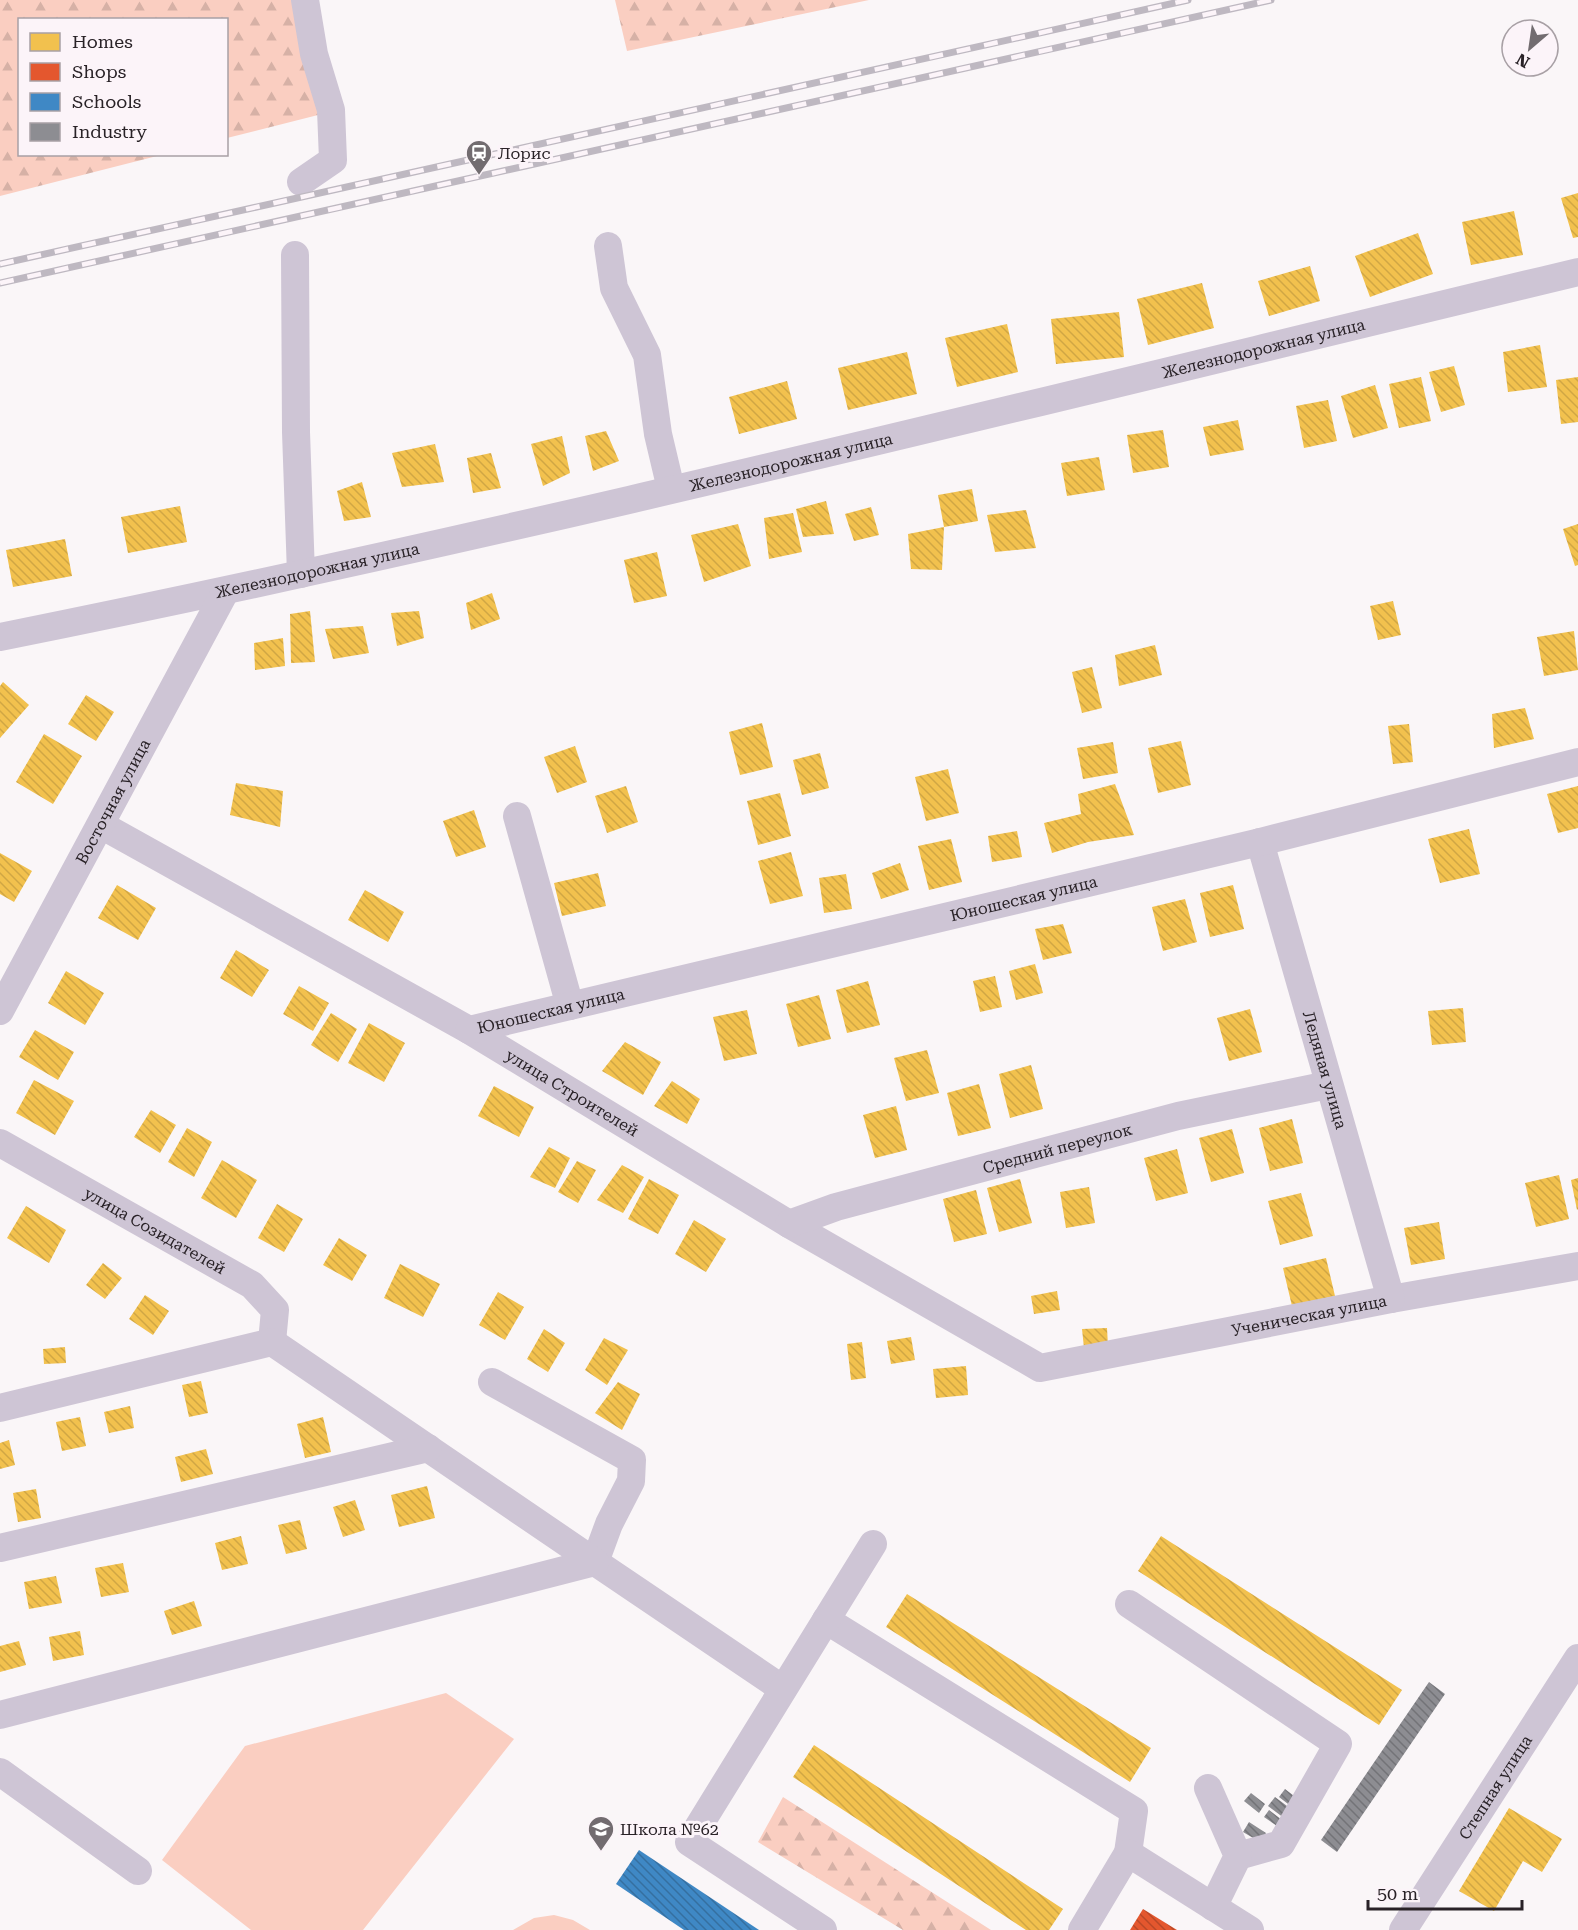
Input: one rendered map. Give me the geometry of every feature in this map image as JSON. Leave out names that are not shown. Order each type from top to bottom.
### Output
[{"type":"street","points":[[300,182],[333,160],[331,110],[314,54],[305,0]]},
{"type":"street","points":[[608,246],[614,288],[646,355],[658,434],[671,489]]},
{"type":"street","points":[[295,255],[296,432],[301,574]]},
{"type":"street","name":"Железнодорожная улица","points":[[0,637],[225,592],[671,489],[1578,272]]},
{"type":"street","name":"Восточная улица","points":[[0,1011],[225,592]]},
{"type":"street","name":"Юношеская улица","points":[[470,1030],[1260,842],[1578,762]]},
{"type":"street","points":[[518,816],[570,1006]]},
{"type":"street","name":"улица Строителей","points":[[101,825],[470,1030],[789,1224],[1040,1368]]},
{"type":"street","name":"Ледяная улица","points":[[1260,842],[1391,1299]]},
{"type":"street","name":"Средний переулок","points":[[789,1224],[836,1207],[1178,1116],[1328,1085]]},
{"type":"street","name":"улица Созидателей","points":[[0,1143],[252,1285],[274,1310],[272,1342]]},
{"type":"street","name":"Ученическая улица","points":[[1040,1368],[1391,1299],[1578,1266]]},
{"type":"street","points":[[0,1408],[272,1342],[783,1689]]},
{"type":"street","points":[[492,1382],[632,1460],[631,1481],[609,1524],[595,1562]]},
{"type":"street","points":[[0,1548],[428,1448]]},
{"type":"street","points":[[823,1930],[689,1842],[873,1544]]},
{"type":"street","points":[[0,1715],[595,1562]]},
{"type":"street","points":[[1129,1604],[1338,1744],[1281,1844],[1238,1856],[1213,1907]]},
{"type":"street","points":[[826,1620],[1134,1811],[1128,1853],[1082,1930]]},
{"type":"street","name":"Степная улица","points":[[1415,1926],[1578,1658]]},
{"type":"street","points":[[0,1772],[138,1871]]},
{"type":"street","points":[[1208,1788],[1238,1856]]},
{"type":"street","points":[[1128,1853],[1250,1930]]},
{"type":"green space","points":[[0,0],[299,0],[318,115],[228,138],[228,18],[18,18],[18,156],[157,156],[0,196]]},
{"type":"green space","points":[[615,0],[869,0],[627,51]]},
{"type":"green space","points":[[446,1693],[514,1739],[363,1930],[251,1930],[162,1860],[245,1746]]},
{"type":"green space","points":[[783,1797],[991,1930],[903,1930],[758,1842]]},
{"type":"green space","points":[[554,1915],[573,1920],[590,1930],[513,1930],[534,1918]]},
{"type":"building: Homes","points":[[1578,193],[1578,237],[1573,238],[1561,198]]},
{"type":"building: Homes","points":[[1514,211],[1523,255],[1471,265],[1462,222]]},
{"type":"building: Homes","points":[[1418,233],[1433,274],[1370,297],[1355,256]]},
{"type":"building: Homes","points":[[1310,266],[1320,301],[1269,316],[1258,281]]},
{"type":"building: Homes","points":[[1202,283],[1214,328],[1148,345],[1137,299]]},
{"type":"building: Homes","points":[[1119,312],[1124,357],[1056,364],[1051,319]]},
{"type":"building: Homes","points":[[1007,324],[1018,372],[957,387],[945,338]]},
{"type":"building: Homes","points":[[1540,345],[1547,387],[1508,392],[1503,352]]},
{"type":"building: Homes","points":[[907,352],[917,394],[848,410],[838,368]]},
{"type":"building: Homes","points":[[1454,366],[1465,405],[1441,412],[1429,372]]},
{"type":"building: Homes","points":[[1421,377],[1431,421],[1399,428],[1389,384]]},
{"type":"building: Homes","points":[[1578,377],[1578,422],[1561,424],[1556,380]]},
{"type":"building: Homes","points":[[787,381],[797,419],[739,434],[729,397]]},
{"type":"building: Homes","points":[[1375,385],[1388,428],[1353,438],[1341,396]]},
{"type":"building: Homes","points":[[1328,400],[1337,441],[1304,448],[1296,406]]},
{"type":"building: Homes","points":[[1238,420],[1244,450],[1210,456],[1203,427]]},
{"type":"building: Homes","points":[[1163,430],[1169,467],[1133,473],[1127,435]]},
{"type":"building: Homes","points":[[606,431],[619,461],[593,471],[585,436]]},
{"type":"building: Homes","points":[[562,436],[570,473],[543,486],[531,444]]},
{"type":"building: Homes","points":[[435,444],[444,482],[402,487],[392,453]]},
{"type":"building: Homes","points":[[491,453],[501,488],[473,493],[467,458]]},
{"type":"building: Homes","points":[[1099,457],[1105,490],[1067,496],[1061,463]]},
{"type":"building: Homes","points":[[362,482],[371,517],[344,521],[337,491]]},
{"type":"building: Homes","points":[[972,489],[978,521],[944,527],[938,495]]},
{"type":"building: Homes","points":[[826,501],[834,534],[803,537],[796,509]]},
{"type":"building: Homes","points":[[180,506],[187,542],[128,553],[121,517]]},
{"type":"building: Homes","points":[[871,507],[879,535],[854,541],[845,514]]},
{"type":"building: Homes","points":[[1026,510],[1036,548],[995,552],[987,515]]},
{"type":"building: Homes","points":[[793,513],[802,552],[769,559],[764,518]]},
{"type":"building: Homes","points":[[738,524],[751,566],[704,582],[691,535]]},
{"type":"building: Homes","points":[[1578,524],[1578,565],[1575,566],[1563,529]]},
{"type":"building: Homes","points":[[944,527],[942,570],[911,569],[908,534]]},
{"type":"building: Homes","points":[[65,539],[72,576],[13,587],[6,550]]},
{"type":"building: Homes","points":[[657,552],[667,596],[634,603],[624,560]]},
{"type":"building: Homes","points":[[492,593],[500,619],[471,630],[466,603]]},
{"type":"building: Homes","points":[[1393,601],[1401,635],[1378,640],[1370,606]]},
{"type":"building: Homes","points":[[310,611],[315,662],[291,663],[290,614]]},
{"type":"building: Homes","points":[[419,611],[424,638],[397,646],[391,613]]},
{"type":"building: Homes","points":[[363,626],[369,653],[333,659],[325,629]]},
{"type":"building: Homes","points":[[1574,631],[1578,670],[1544,676],[1537,637]]},
{"type":"building: Homes","points":[[283,638],[285,666],[255,670],[254,643]]},
{"type":"building: Homes","points":[[1155,645],[1162,675],[1119,686],[1115,655]]},
{"type":"building: Homes","points":[[1092,667],[1102,708],[1082,713],[1072,672]]},
{"type":"building: Homes","points":[[3,682],[29,705],[0,738],[0,686]]},
{"type":"building: Homes","points":[[86,695],[114,712],[96,741],[68,724]]},
{"type":"building: Homes","points":[[1525,708],[1534,739],[1494,748],[1492,714]]},
{"type":"building: Homes","points":[[762,723],[773,767],[740,775],[729,732]]},
{"type":"building: Homes","points":[[1409,724],[1413,762],[1393,764],[1388,726]]},
{"type":"building: Homes","points":[[44,734],[82,756],[53,804],[16,782]]},
{"type":"building: Homes","points":[[1181,741],[1191,785],[1158,793],[1148,748]]},
{"type":"building: Homes","points":[[1113,742],[1118,773],[1083,779],[1077,748]]},
{"type":"building: Homes","points":[[575,746],[587,782],[557,793],[544,757]]},
{"type":"building: Homes","points":[[820,753],[829,788],[802,795],[793,760]]},
{"type":"building: Homes","points":[[948,769],[959,813],[926,821],[915,777]]},
{"type":"building: Homes","points":[[236,783],[283,791],[280,827],[230,815]]},
{"type":"building: Homes","points":[[1115,784],[1134,835],[1088,842],[1052,853],[1044,823],[1081,814],[1078,794]]},
{"type":"building: Homes","points":[[626,786],[638,822],[607,833],[595,796]]},
{"type":"building: Homes","points":[[1578,786],[1578,828],[1558,833],[1547,794]]},
{"type":"building: Homes","points":[[780,793],[791,836],[758,845],[747,801]]},
{"type":"building: Homes","points":[[474,810],[486,847],[456,857],[443,821]]},
{"type":"building: Homes","points":[[1469,829],[1480,874],[1440,883],[1428,839]]},
{"type":"building: Homes","points":[[1017,831],[1022,857],[992,862],[988,836]]},
{"type":"building: Homes","points":[[951,839],[962,882],[929,890],[918,846]]},
{"type":"building: Homes","points":[[791,852],[803,896],[770,904],[758,861]]},
{"type":"building: Homes","points":[[0,853],[32,871],[14,902],[0,894]]},
{"type":"building: Homes","points":[[900,863],[909,890],[881,899],[872,873]]},
{"type":"building: Homes","points":[[598,873],[606,906],[562,916],[554,883]]},
{"type":"building: Homes","points":[[846,874],[852,909],[824,913],[819,878]]},
{"type":"building: Homes","points":[[117,885],[156,908],[138,940],[98,918]]},
{"type":"building: Homes","points":[[1233,885],[1244,929],[1210,937],[1200,893]]},
{"type":"building: Homes","points":[[365,890],[404,912],[388,942],[348,920]]},
{"type":"building: Homes","points":[[1185,899],[1197,942],[1163,951],[1152,907]]},
{"type":"building: Homes","points":[[1063,924],[1072,953],[1043,960],[1035,929]]},
{"type":"building: Homes","points":[[236,950],[269,970],[252,997],[220,978]]},
{"type":"building: Homes","points":[[1035,964],[1043,993],[1016,1000],[1009,971]]},
{"type":"building: Homes","points":[[66,971],[104,993],[85,1025],[48,1003]]},
{"type":"building: Homes","points":[[995,976],[1002,1007],[980,1012],[973,981]]},
{"type":"building: Homes","points":[[868,981],[880,1025],[847,1033],[836,990]]},
{"type":"building: Homes","points":[[299,986],[329,1003],[313,1031],[283,1014]]},
{"type":"building: Homes","points":[[819,995],[831,1039],[798,1047],[786,1004]]},
{"type":"building: Homes","points":[[1463,1008],[1466,1042],[1432,1045],[1428,1011]]},
{"type":"building: Homes","points":[[1250,1009],[1262,1052],[1229,1061],[1217,1018]]},
{"type":"building: Homes","points":[[747,1010],[757,1054],[724,1061],[713,1017]]},
{"type":"building: Homes","points":[[331,1013],[357,1029],[338,1062],[311,1045]]},
{"type":"building: Homes","points":[[369,1023],[405,1043],[384,1082],[348,1063]]},
{"type":"building: Homes","points":[[35,1030],[74,1052],[58,1080],[19,1057]]},
{"type":"building: Homes","points":[[625,1042],[661,1062],[643,1095],[602,1071]]},
{"type":"building: Homes","points":[[927,1050],[939,1093],[906,1101],[894,1058]]},
{"type":"building: Homes","points":[[1031,1065],[1043,1109],[1010,1118],[999,1074]]},
{"type":"building: Homes","points":[[34,1080],[74,1101],[55,1135],[16,1113]]},
{"type":"building: Homes","points":[[672,1081],[700,1099],[687,1124],[654,1106]]},
{"type":"building: Homes","points":[[979,1084],[991,1128],[958,1136],[947,1093]]},
{"type":"building: Homes","points":[[494,1086],[534,1107],[519,1137],[478,1116]]},
{"type":"building: Homes","points":[[896,1106],[907,1150],[875,1158],[863,1115]]},
{"type":"building: Homes","points":[[151,1110],[176,1125],[160,1153],[134,1137]]},
{"type":"building: Homes","points":[[1292,1119],[1303,1163],[1270,1171],[1259,1128]]},
{"type":"building: Homes","points":[[187,1128],[212,1142],[194,1177],[168,1162]]},
{"type":"building: Homes","points":[[1232,1129],[1244,1173],[1211,1182],[1199,1138]]},
{"type":"building: Homes","points":[[549,1147],[570,1158],[555,1188],[530,1177]]},
{"type":"building: Homes","points":[[1177,1149],[1188,1193],[1156,1201],[1144,1158]]},
{"type":"building: Homes","points":[[222,1160],[257,1180],[236,1218],[201,1198]]},
{"type":"building: Homes","points":[[577,1161],[596,1170],[578,1203],[558,1192]]},
{"type":"building: Homes","points":[[622,1165],[644,1177],[623,1213],[597,1200]]},
{"type":"building: Homes","points":[[1559,1175],[1569,1219],[1536,1227],[1525,1183]]},
{"type":"building: Homes","points":[[1578,1178],[1578,1209],[1577,1210],[1571,1180]]},
{"type":"building: Homes","points":[[649,1179],[679,1195],[658,1234],[628,1219]]},
{"type":"building: Homes","points":[[1020,1179],[1032,1223],[999,1232],[987,1188]]},
{"type":"building: Homes","points":[[1089,1187],[1095,1223],[1066,1228],[1060,1192]]},
{"type":"building: Homes","points":[[976,1190],[987,1234],[954,1242],[943,1199]]},
{"type":"building: Homes","points":[[1301,1193],[1313,1236],[1280,1245],[1268,1201]]},
{"type":"building: Homes","points":[[277,1204],[303,1219],[284,1252],[258,1238]]},
{"type":"building: Homes","points":[[26,1206],[66,1230],[49,1263],[7,1238]]},
{"type":"building: Homes","points":[[694,1220],[726,1239],[706,1272],[675,1254]]},
{"type":"building: Homes","points":[[1439,1222],[1445,1259],[1411,1265],[1404,1228]]},
{"type":"building: Homes","points":[[339,1238],[367,1255],[352,1281],[323,1265]]},
{"type":"building: Homes","points":[[1326,1258],[1335,1296],[1292,1306],[1283,1268]]},
{"type":"building: Homes","points":[[103,1263],[122,1278],[105,1299],[86,1285]]},
{"type":"building: Homes","points":[[400,1264],[440,1284],[423,1317],[384,1298]]},
{"type":"building: Homes","points":[[1057,1291],[1060,1310],[1034,1314],[1031,1296]]},
{"type":"building: Homes","points":[[498,1292],[524,1307],[505,1340],[479,1325]]},
{"type":"building: Homes","points":[[145,1295],[169,1311],[153,1335],[129,1319]]},
{"type":"building: Homes","points":[[1107,1328],[1108,1346],[1084,1348],[1082,1329]]},
{"type":"building: Homes","points":[[544,1329],[565,1343],[548,1372],[527,1359]]},
{"type":"building: Homes","points":[[911,1337],[915,1360],[891,1364],[887,1341]]},
{"type":"building: Homes","points":[[604,1338],[628,1350],[607,1385],[585,1370]]},
{"type":"building: Homes","points":[[862,1342],[866,1378],[851,1380],[847,1344]]},
{"type":"building: Homes","points":[[65,1347],[66,1363],[44,1364],[43,1349]]},
{"type":"building: Homes","points":[[966,1366],[968,1395],[936,1398],[933,1369]]},
{"type":"building: Homes","points":[[201,1381],[208,1413],[189,1417],[182,1385]]},
{"type":"building: Homes","points":[[618,1382],[640,1394],[622,1430],[595,1413]]},
{"type":"building: Homes","points":[[130,1406],[134,1428],[109,1433],[104,1412]]},
{"type":"building: Homes","points":[[80,1417],[86,1446],[62,1451],[56,1422]]},
{"type":"building: Homes","points":[[323,1417],[331,1452],[305,1458],[297,1424]]},
{"type":"building: Homes","points":[[9,1440],[15,1465],[0,1469],[0,1443]]},
{"type":"building: Homes","points":[[206,1449],[213,1474],[181,1482],[175,1457]]},
{"type":"building: Homes","points":[[427,1486],[435,1518],[399,1527],[391,1495]]},
{"type":"building: Homes","points":[[36,1489],[41,1518],[18,1522],[13,1493]]},
{"type":"building: Homes","points":[[355,1500],[365,1530],[343,1537],[333,1507]]},
{"type":"building: Homes","points":[[300,1520],[307,1549],[286,1554],[278,1525]]},
{"type":"building: Homes","points":[[241,1536],[248,1564],[222,1570],[215,1543]]},
{"type":"building: Homes","points":[[1161,1536],[1402,1690],[1379,1725],[1138,1571]]},
{"type":"building: Homes","points":[[123,1563],[129,1592],[101,1597],[95,1568]]},
{"type":"building: Homes","points":[[56,1576],[62,1603],[29,1609],[24,1582]]},
{"type":"building: Homes","points":[[907,1594],[1151,1748],[1130,1782],[886,1627]]},
{"type":"building: Homes","points":[[194,1601],[202,1626],[172,1635],[164,1611]]},
{"type":"building: Homes","points":[[80,1631],[84,1655],[53,1661],[49,1637]]},
{"type":"building: Homes","points":[[19,1641],[26,1665],[0,1672],[0,1646]]},
{"type":"building: Homes","points":[[814,1745],[1063,1909],[1049,1930],[1026,1930],[793,1777]]},
{"type":"building: Homes","points":[[1509,1808],[1562,1839],[1542,1872],[1523,1861],[1494,1911],[1459,1891]]},
{"type":"building: Shops","points":[[1143,1909],[1177,1930],[1130,1930]]},
{"type":"building: Schools","points":[[639,1850],[759,1930],[684,1930],[616,1884]]},
{"type":"building: Industry","points":[[1429,1682],[1445,1694],[1337,1852],[1321,1840]]},
{"type":"building: Industry","points":[[1285,1789],[1298,1799],[1292,1807],[1279,1797]]},
{"type":"building: Industry","points":[[1251,1793],[1265,1804],[1259,1813],[1244,1801]]},
{"type":"building: Industry","points":[[1275,1797],[1291,1809],[1284,1818],[1268,1806]]},
{"type":"building: Industry","points":[[1269,1810],[1282,1820],[1277,1826],[1264,1817]]},
{"type":"building: Industry","points":[[1249,1822],[1266,1833],[1260,1842],[1243,1832]]},
{"type":"railway","points":[[0,264],[1188,0]]},
{"type":"railway","points":[[0,283],[1271,0]]},
{"type":"place","name":"Лорис","points":[[479,176]]},
{"type":"place","name":"Школа №62","points":[[601,1852]]}]
